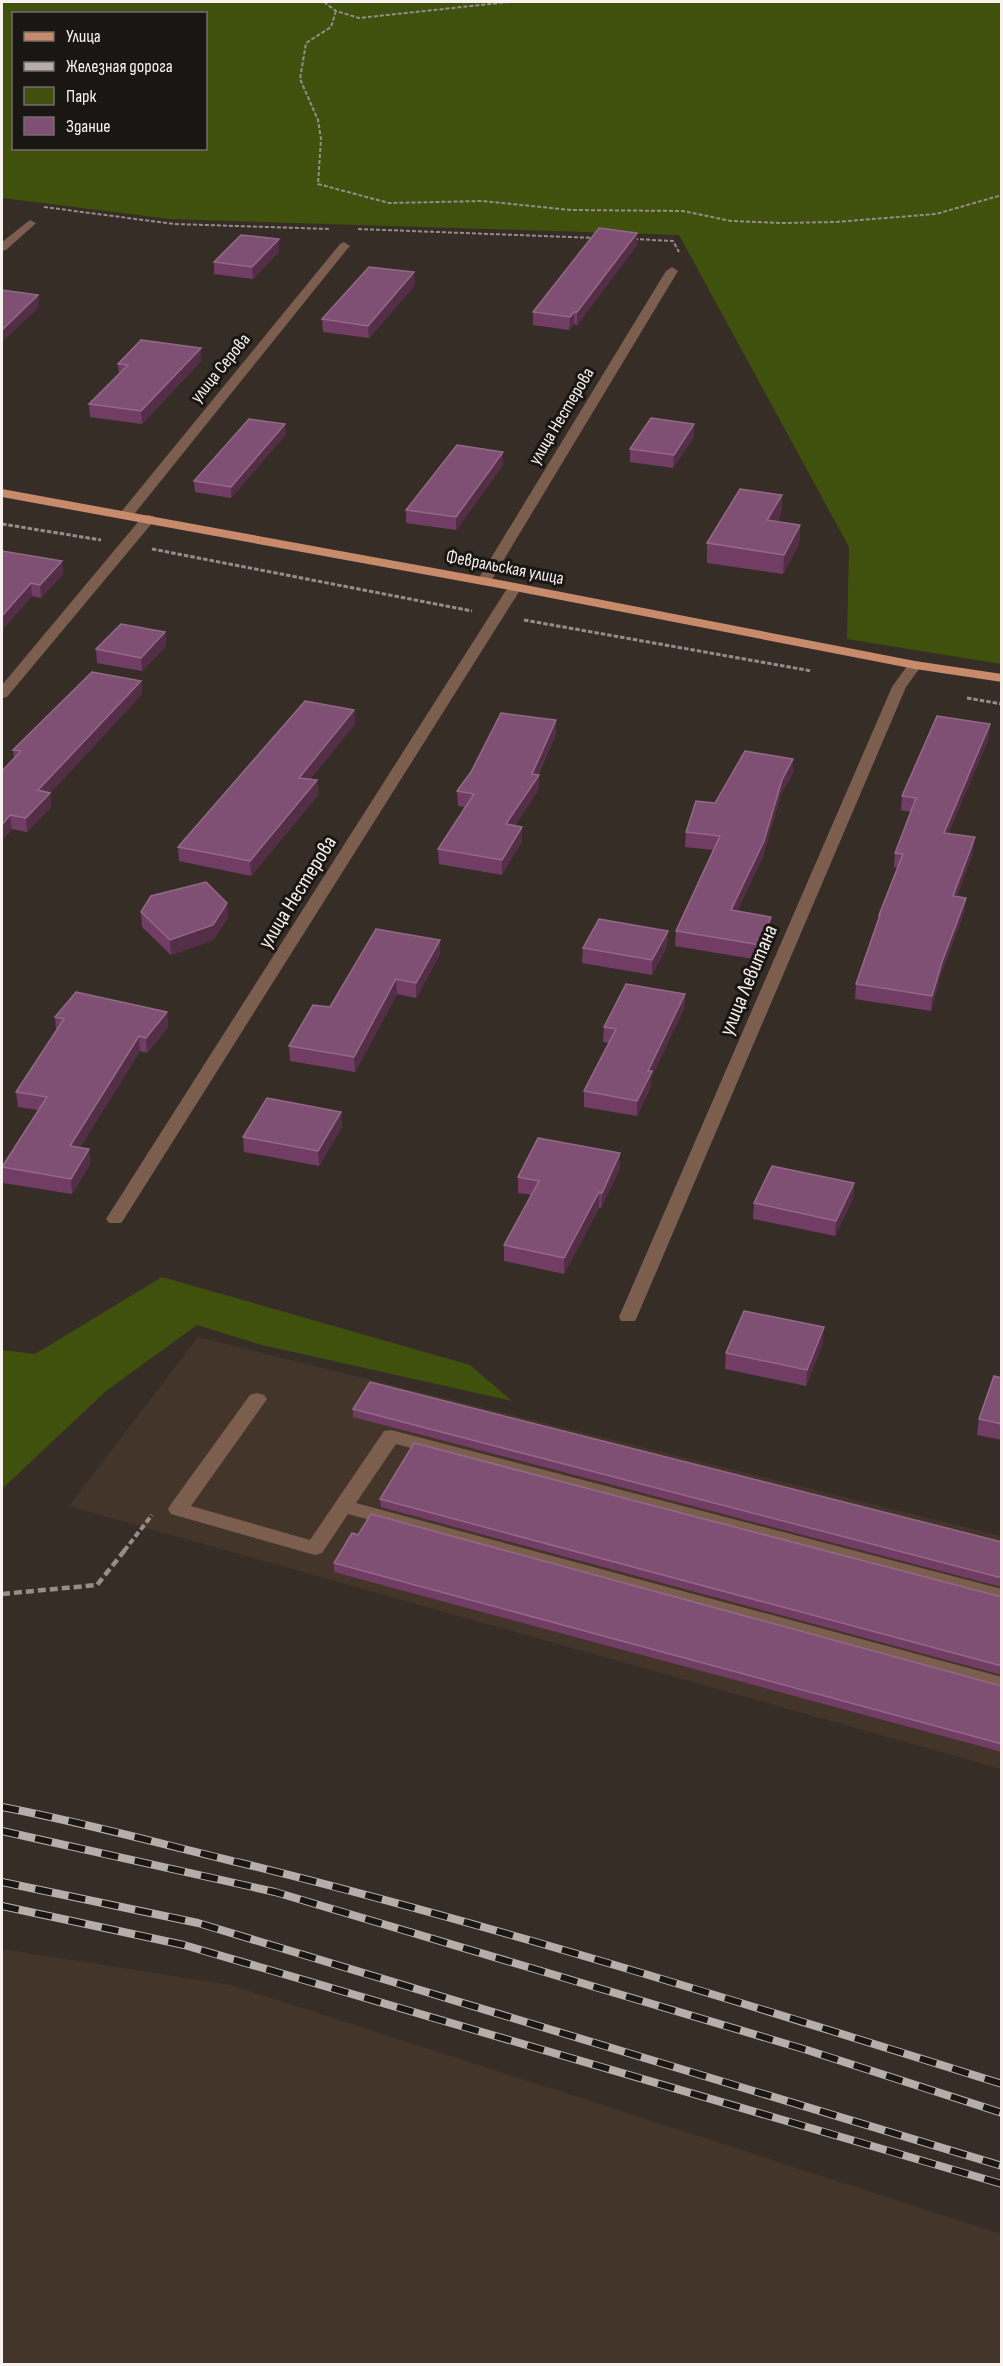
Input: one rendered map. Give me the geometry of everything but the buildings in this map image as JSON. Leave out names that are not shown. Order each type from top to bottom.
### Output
[{"type":"main road","name":"Февральская улица","points":[[2,493],[484,581],[915,665],[1002,678]]},
{"type":"street","points":[[2,248],[30,223]]},
{"type":"street","name":"улица Серова","points":[[126,515],[344,246]]},
{"type":"street","name":"улица Нестерова","points":[[484,581],[672,271]]},
{"type":"street","points":[[2,694],[148,519]]},
{"type":"street","name":"улица Нестерова","points":[[115,1219],[515,587]]},
{"type":"street","name":"улица Левитана","points":[[628,1317],[894,698],[915,665]]},
{"type":"street","points":[[257,1398],[178,1509],[315,1548],[391,1436],[1002,1596]]},
{"type":"street","points":[[344,1506],[1002,1685]]},
{"type":"path","points":[[324,2],[336,11],[359,18],[509,2]]},
{"type":"path","points":[[336,11],[337,20],[333,27],[306,43],[300,79],[318,120],[321,139],[318,184],[336,190],[365,195],[389,203],[482,201],[571,210],[640,208],[683,211],[731,221],[782,224],[936,214],[1002,195]]},
{"type":"path","points":[[33,206],[174,224],[603,238]]},
{"type":"path","points":[[344,246],[357,229]]},
{"type":"path","points":[[626,239],[673,241],[681,256],[672,271]]},
{"type":"path","points":[[2,1594],[97,1585],[153,1514],[178,1509]]},
{"type":"shaded area","points":[[198,1337],[1001,1536],[1001,1769],[69,1506]]},
{"type":"shaded area","points":[[2,1949],[231,1985],[1001,2234],[1001,2364],[2,2364]]},
{"type":"green space","points":[[2,2],[1001,2],[1001,664],[847,639],[849,547],[679,235],[170,219],[2,198]]},
{"type":"green space","points":[[162,1277],[470,1365],[512,1401],[262,1345],[197,1325],[106,1391],[2,1489],[2,1350],[35,1354]]},
{"type":"railway","points":[[2,1807],[62,1819],[337,1887],[432,1913],[718,1996],[1002,2084]]},
{"type":"railway","points":[[2,1831],[275,1892],[807,2050],[1002,2113]]},
{"type":"railway","points":[[2,1882],[198,1923],[1002,2166]]},
{"type":"railway","points":[[2,1906],[184,1945],[1002,2184]]}]
